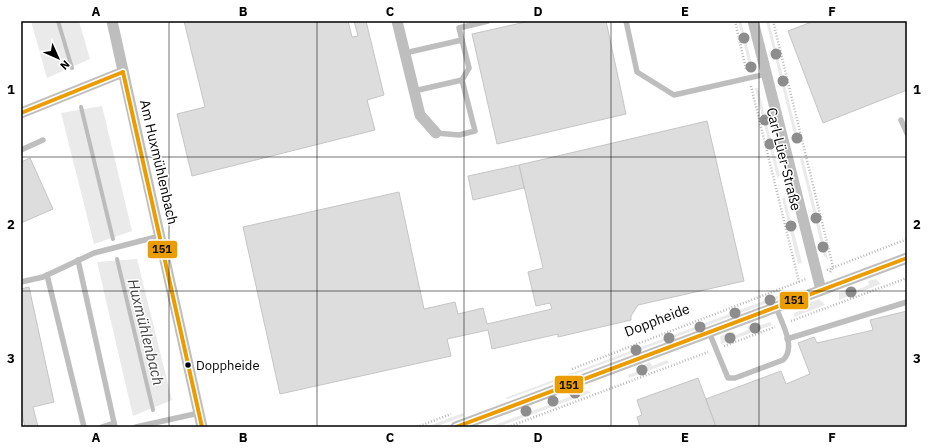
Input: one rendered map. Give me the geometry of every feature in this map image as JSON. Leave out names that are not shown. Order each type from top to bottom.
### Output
[{"type":"street","name":"Am Huxmühlenbach","points":[[112,21],[202,427]]},
{"type":"street","points":[[397,21],[420,115],[436,133]]},
{"type":"street","name":"Carl-Lüer-Straße","points":[[753,21],[821,290]]},
{"type":"street","points":[[21,113],[124,72]]},
{"type":"street","name":"Doppheide","points":[[456,427],[907,258]]},
{"type":"lane","points":[[436,133],[458,135],[475,131],[462,80],[469,68],[459,28],[488,21]]},
{"type":"lane","points":[[626,21],[637,72],[674,95],[766,74]]},
{"type":"lane","points":[[405,54],[462,40]]},
{"type":"lane","points":[[414,91],[462,80]]},
{"type":"lane","points":[[901,120],[907,133]]},
{"type":"lane","points":[[21,150],[43,140]]},
{"type":"lane","points":[[21,282],[47,275],[94,253],[160,235]]},
{"type":"lane","points":[[78,260],[115,425],[102,427]]},
{"type":"lane","points":[[47,275],[84,427]]},
{"type":"lane","points":[[787,339],[907,302]]},
{"type":"lane","points":[[709,332],[728,378],[732,378],[783,360],[789,352],[790,347],[776,307]]},
{"type":"lane","points":[[136,427],[199,413]]},
{"type":"path","name":"Carl-Lüer-Straße","points":[[735,21],[799,282]]},
{"type":"path","name":"Carl-Lüer-Straße","points":[[773,21],[833,267]]},
{"type":"path","name":"Doppheide","points":[[568,370],[907,239]]},
{"type":"path","points":[[799,282],[821,290],[833,267]]},
{"type":"path","points":[[417,427],[452,414]]},
{"type":"shaded area","points":[[31,21],[79,21],[90,59],[47,78]]},
{"type":"shaded area","points":[[738,21],[741,21],[753,68],[750,69]]},
{"type":"shaded area","points":[[766,21],[769,21],[799,141],[796,142]]},
{"type":"shaded area","points":[[755,88],[758,88],[780,176],[777,177]]},
{"type":"shaded area","points":[[102,106],[132,231],[94,244],[61,113]]},
{"type":"shaded area","points":[[803,158],[828,259],[824,256],[800,159]]},
{"type":"shaded area","points":[[782,198],[785,198],[802,263],[798,264]]},
{"type":"shaded area","points":[[137,259],[172,400],[133,416],[97,262]]},
{"type":"shaded area","points":[[876,279],[881,284],[839,300],[839,292],[854,286],[857,290],[869,285],[868,281]]},
{"type":"shaded area","points":[[796,289],[786,296],[508,399],[505,398]]},
{"type":"shaded area","points":[[819,299],[825,305],[794,317],[794,313],[810,307],[810,303]]},
{"type":"shaded area","points":[[759,322],[761,325],[770,322],[772,325],[721,344],[720,336],[733,332],[736,335],[748,330],[748,326]]},
{"type":"shaded area","points":[[667,360],[669,363],[629,378],[628,375],[636,372],[636,368],[650,362],[652,366]]},
{"type":"shaded area","points":[[588,390],[590,393],[498,427],[489,427]]},
{"type":"shaded area","points":[[463,413],[464,416],[435,427],[426,427]]},
{"type":"building","points":[[184,21],[348,21],[352,37],[358,36],[354,21],[366,21],[384,95],[367,100],[375,130],[192,176],[177,114],[205,107]]},
{"type":"building","points":[[530,21],[606,21],[626,114],[497,144],[472,34]]},
{"type":"building","points":[[814,21],[907,21],[907,90],[823,123],[788,31]]},
{"type":"building","points":[[707,121],[744,281],[638,305],[631,316],[631,320],[558,337],[558,334],[492,349],[488,330],[447,339],[451,356],[280,394],[243,227],[399,192],[424,309],[455,302],[458,314],[483,308],[487,324],[552,309],[550,303],[536,306],[528,272],[543,268],[519,165]]},
{"type":"building","points":[[30,158],[53,209],[21,223],[21,162]]},
{"type":"building","points":[[519,165],[524,188],[473,200],[468,176]]},
{"type":"building","points":[[29,287],[54,402],[33,407],[38,427],[25,427],[21,409],[21,289]]},
{"type":"building","points":[[907,311],[907,427],[716,427],[706,399],[781,371],[786,384],[810,374],[798,343],[814,337],[817,343],[873,330],[870,320]]},
{"type":"building","points":[[698,378],[716,427],[640,427],[637,417],[642,415],[637,400]]},
{"type":"waterway","name":"Huxmühlenbach","points":[[58,21],[72,68]]},
{"type":"waterway","name":"Huxmühlenbach","points":[[81,107],[113,239]]},
{"type":"waterway","name":"Huxmühlenbach","points":[[117,259],[153,410]]},
{"type":"transit line","name":"151","points":[[123,72],[202,427]]},
{"type":"transit line","name":"151","points":[[21,113],[123,72]]},
{"type":"transit line","name":"151","points":[[456,427],[907,258]]},
{"type":"place","name":"Doppheide","points":[[188,365]]}]
